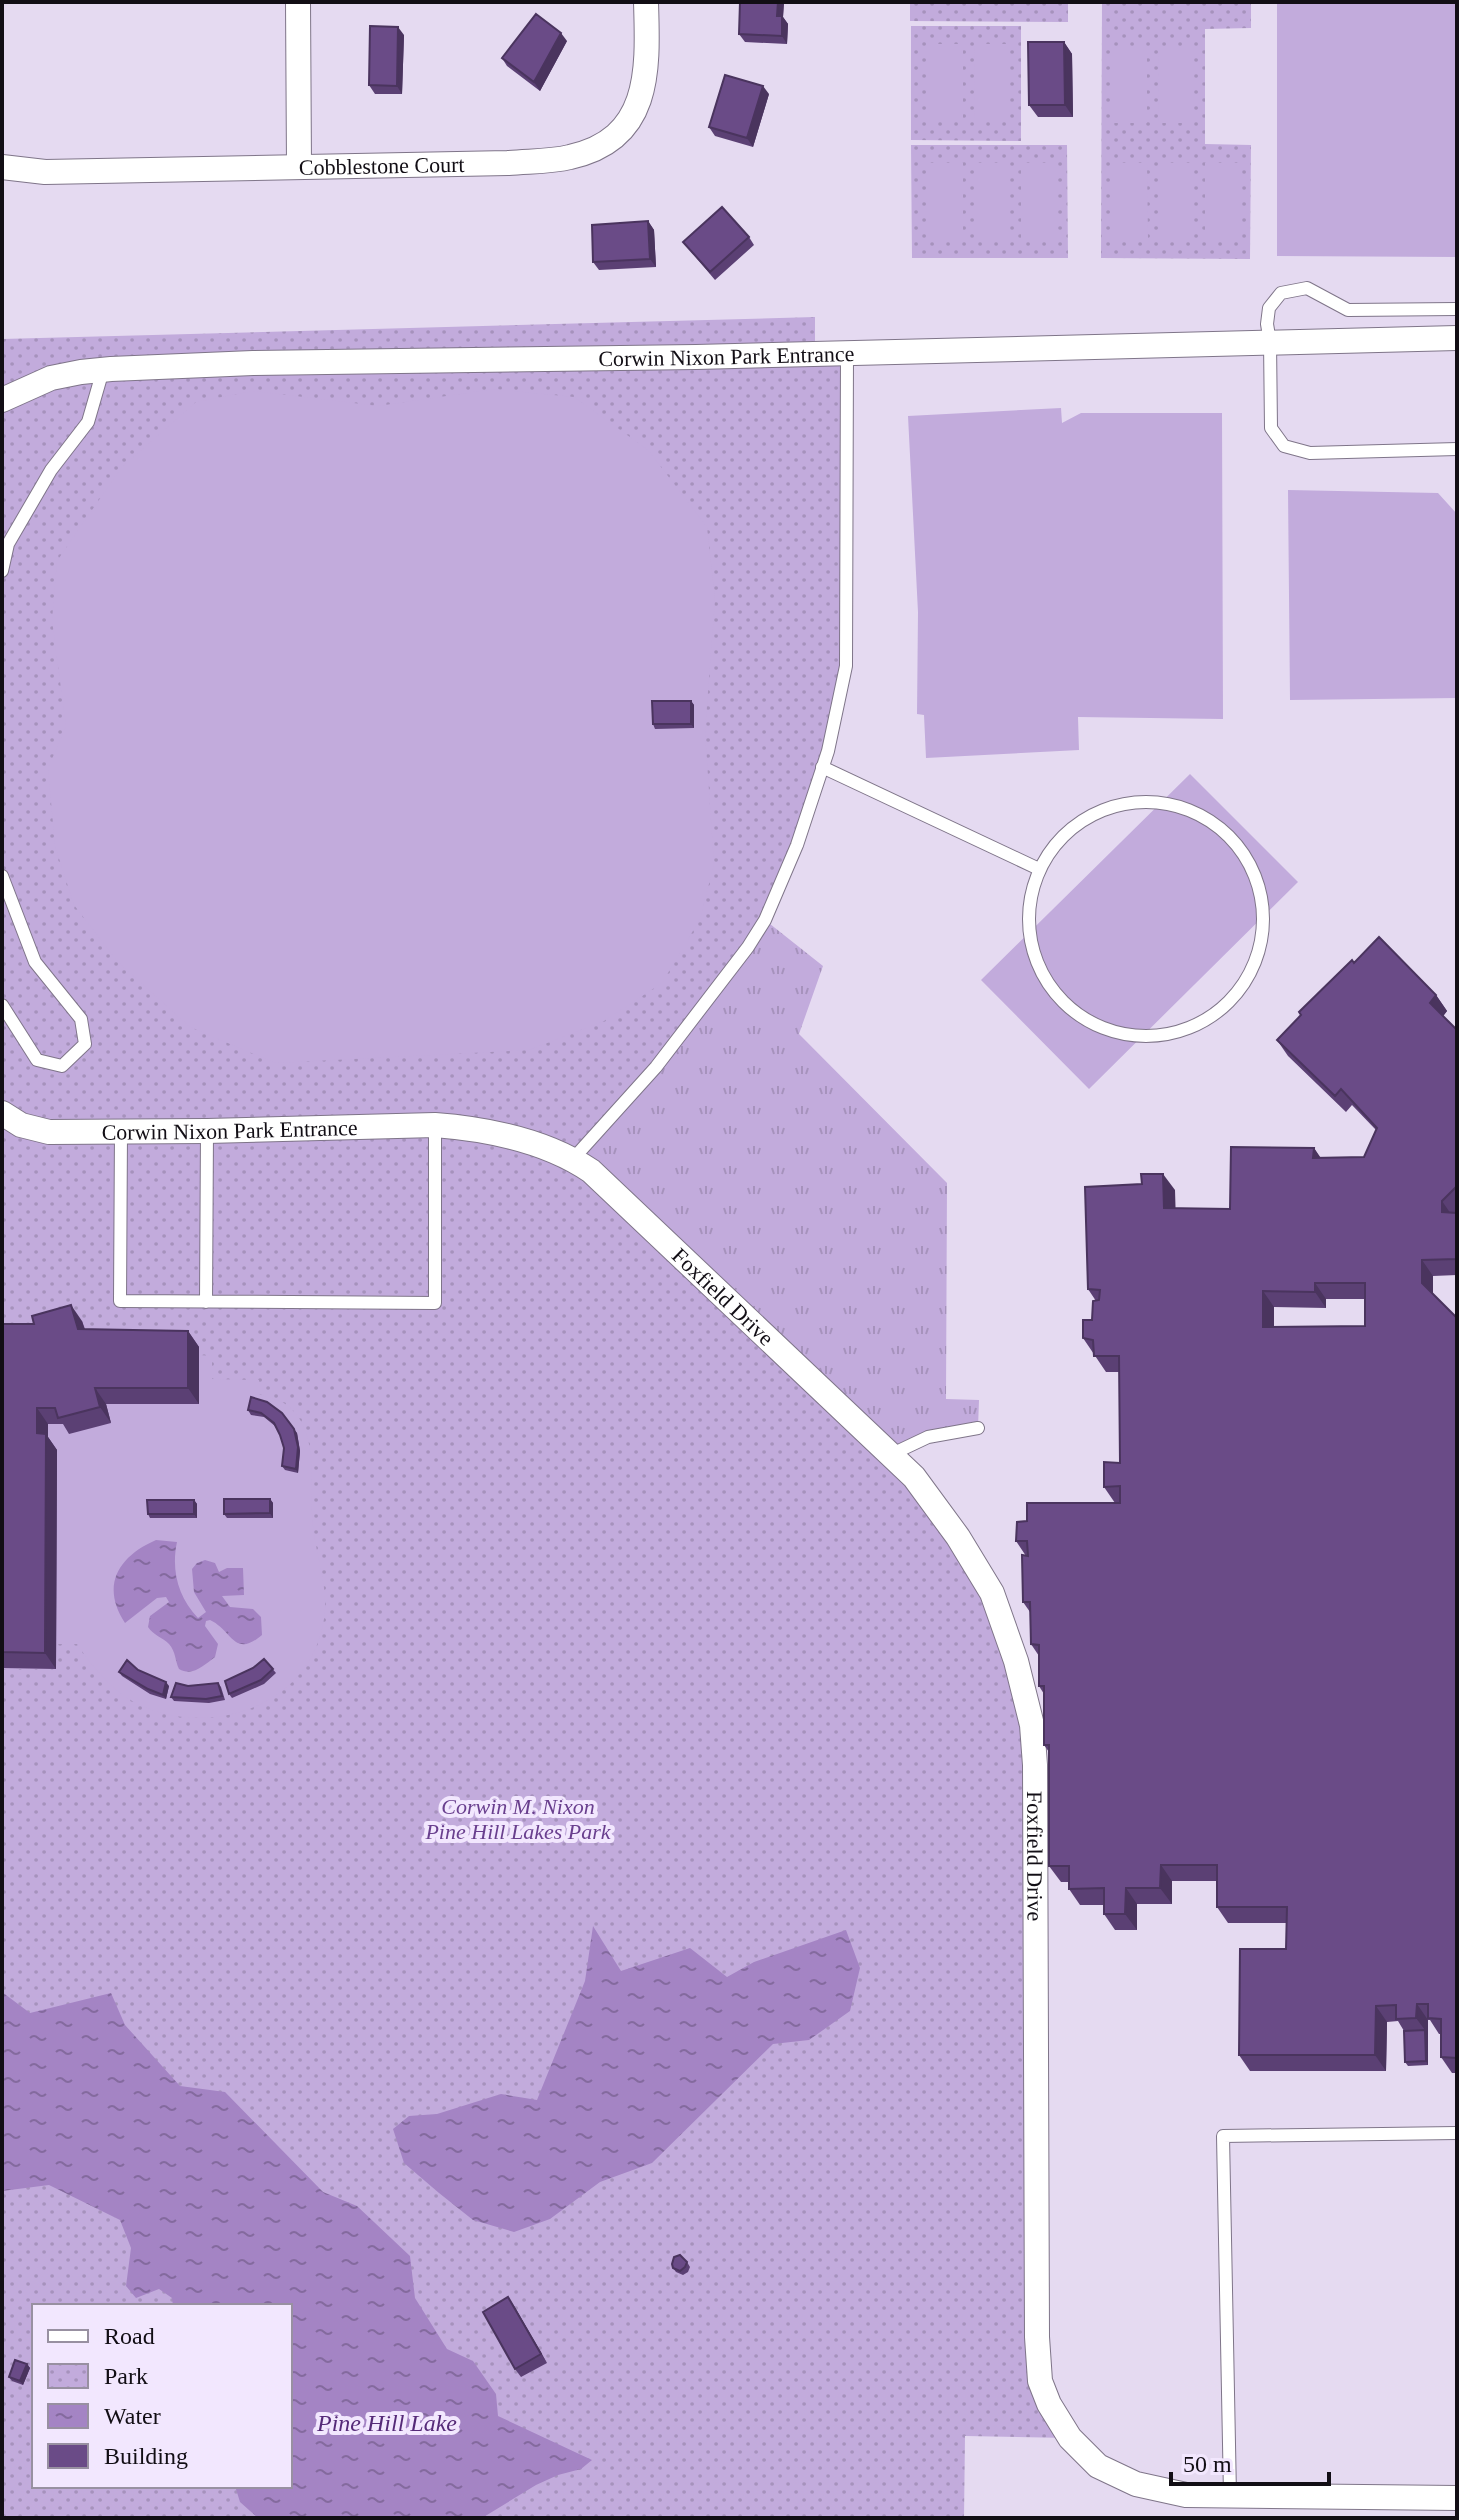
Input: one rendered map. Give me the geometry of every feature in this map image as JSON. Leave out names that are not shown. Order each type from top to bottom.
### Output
[{"type":"street","points":[[298,2],[299,166]]},
{"type":"street","name":"Cobblestone Court","points":[[2,167],[45,172],[556,160],[587,152],[614,136],[625,124],[641,96],[647,49],[646,2]]},
{"type":"street","name":"Corwin Nixon Park Entrance","points":[[2,400],[51,378],[103,370],[253,363],[1457,338]]},
{"type":"street","name":"Corwin Nixon Park Entrance","points":[[2,1113],[21,1125],[49,1132],[461,1127]]},
{"type":"street","name":"Foxfield Drive","points":[[461,1127],[542,1146],[573,1159],[591,1171],[923,1489],[958,1537],[992,1593],[1016,1661],[1032,1725],[1040,2381],[1049,2404],[1070,2438],[1098,2466],[1136,2484],[1186,2495],[1457,2498]]},
{"type":"lane","points":[[1457,309],[1348,310],[1307,288],[1281,293],[1269,308],[1267,324],[1271,428],[1284,446],[1310,453],[1457,449]]},
{"type":"lane","points":[[573,1159],[656,1067],[748,947],[765,920],[797,845],[822,767],[846,666],[847,353]]},
{"type":"lane","points":[[2,571],[8,544],[36,494],[88,422],[103,370]]},
{"type":"lane","points":[[822,767],[1039,869]]},
{"type":"lane","points":[[1157,801],[1192,810],[1223,829],[1247,857],[1261,890],[1265,926],[1257,961],[1238,994],[1209,1019],[1175,1034],[1137,1037],[1100,1028],[1068,1008],[1044,978],[1030,943],[1028,905],[1039,869],[1059,839],[1087,816],[1121,803],[1157,801]]},
{"type":"lane","points":[[2,876],[35,962],[81,1019],[85,1044],[62,1066],[37,1060],[2,1005]]},
{"type":"lane","points":[[121,1132],[120,1301],[435,1303],[435,1125]]},
{"type":"lane","points":[[206,1302],[207,1131]]},
{"type":"lane","points":[[890,1455],[928,1437],[978,1428]]},
{"type":"lane","points":[[1230,2495],[1223,2136],[1457,2133]]},
{"type":"green space","points":[[910,2],[1068,2],[1068,22],[910,21]]},
{"type":"green space","points":[[1102,2],[1251,2],[1251,28],[1205,29],[1205,144],[1251,145],[1250,259],[1101,258]]},
{"type":"green space","points":[[1277,2],[1457,2],[1457,257],[1277,256]]},
{"type":"green space","points":[[911,26],[1021,26],[1021,141],[911,140]]},
{"type":"green space","points":[[929,44],[963,44],[963,120],[929,120]]},
{"type":"green space","points":[[975,44],[1009,44],[1009,120],[974,120]]},
{"type":"green space","points":[[1112,48],[1147,48],[1147,123],[1112,123]]},
{"type":"green space","points":[[1158,48],[1194,48],[1194,123],[1159,123]]},
{"type":"green space","points":[[911,145],[1067,145],[1068,258],[912,258]]},
{"type":"green space","points":[[928,163],[963,163],[963,238],[928,238]]},
{"type":"green space","points":[[974,163],[1010,163],[1010,238],[974,238]]},
{"type":"green space","points":[[1021,163],[1055,163],[1055,238],[1021,238]]},
{"type":"green space","points":[[1112,163],[1147,163],[1148,238],[1112,238]]},
{"type":"green space","points":[[1159,163],[1194,163],[1194,239],[1159,239]]},
{"type":"green space","points":[[1205,163],[1240,163],[1240,238],[1205,238]]},
{"type":"green space","name":"Corwin M. Nixon Pine Hill Lakes Park","points":[[815,317],[815,354],[847,353],[846,666],[797,845],[748,947],[574,1159],[958,1537],[1032,1725],[1037,2337],[1070,2438],[965,2436],[964,2518],[2,2518],[2,339]]},
{"type":"green space","points":[[494,389],[574,397],[648,450],[707,527],[715,599],[705,732],[714,864],[700,919],[662,983],[604,1021],[529,1050],[275,1063],[190,1027],[118,962],[74,905],[55,846],[48,768],[66,727],[52,620],[57,561],[121,468],[196,402],[253,391],[378,406]]},
{"type":"green space","points":[[1061,408],[1062,423],[1081,413],[1222,413],[1223,719],[1078,717],[1079,750],[926,758],[924,715],[917,714],[918,612],[908,416]]},
{"type":"green space","points":[[1288,490],[1438,493],[1457,514],[1457,698],[1290,700]]},
{"type":"green space","points":[[1190,774],[1298,882],[1089,1089],[981,980]]},
{"type":"green space","points":[[765,920],[823,966],[799,1034],[947,1183],[946,1399],[979,1400],[978,1428],[928,1437],[172,1704],[470,1183]]},
{"type":"green space","points":[[82,1321],[90,1345],[199,1347],[199,1355],[212,1356],[212,1379],[259,1380],[259,1394],[287,1405],[304,1428],[311,1455],[312,1514],[325,1594],[323,1627],[304,1668],[287,1687],[266,1701],[218,1717],[192,1718],[166,1714],[142,1706],[122,1694],[98,1671],[77,1644],[57,1644],[56,1669],[2,1669],[2,1450],[43,1332]]},
{"type":"water","points":[[156,1540],[177,1542],[175,1563],[178,1583],[185,1601],[198,1618],[206,1612],[194,1592],[192,1569],[197,1563],[205,1560],[215,1563],[219,1572],[227,1568],[243,1568],[244,1595],[222,1596],[230,1607],[253,1609],[261,1617],[262,1635],[253,1642],[239,1643],[217,1624],[206,1621],[205,1626],[218,1644],[215,1657],[189,1672],[179,1669],[171,1647],[148,1627],[150,1616],[169,1602],[166,1597],[157,1598],[125,1623],[114,1596],[117,1573],[132,1554]]},
{"type":"water","points":[[593,1926],[621,1971],[690,1948],[727,1977],[754,1962],[846,1930],[860,1968],[850,2011],[809,2040],[773,2044],[652,2163],[600,2182],[550,2219],[514,2232],[473,2220],[404,2163],[393,2129],[409,2116],[437,2114],[501,2094],[537,2100],[585,1981]]},
{"type":"water","name":"Pine Hill Lake","points":[[2,1992],[30,2013],[111,1993],[125,2025],[180,2086],[225,2092],[323,2192],[357,2206],[410,2256],[415,2298],[447,2349],[473,2361],[496,2394],[498,2416],[592,2460],[581,2469],[536,2485],[482,2518],[258,2518],[240,2502],[236,2488],[292,2488],[292,2304],[173,2304],[172,2298],[159,2289],[136,2298],[126,2286],[131,2248],[120,2220],[49,2185],[2,2191]]},
{"type":"building","points":[[740,2],[778,2],[777,16],[782,16],[782,36],[739,34]]},
{"type":"building","points":[[536,14],[561,33],[534,82],[502,58]]},
{"type":"building","points":[[370,26],[398,27],[397,86],[369,85]]},
{"type":"building","points":[[1028,42],[1064,42],[1065,105],[1029,105]]},
{"type":"building","points":[[725,75],[763,86],[747,138],[709,127]]},
{"type":"building","points":[[722,207],[749,237],[710,272],[683,242]]},
{"type":"building","points":[[648,221],[650,259],[593,262],[592,225]]},
{"type":"building","points":[[652,701],[691,701],[691,724],[653,724]]},
{"type":"building","points":[[1379,937],[1436,995],[1430,1003],[1457,1030],[1457,1186],[1442,1201],[1442,1212],[1457,1213],[1457,1259],[1422,1260],[1422,1283],[1457,1318],[1457,2058],[1441,2057],[1441,2019],[1428,2018],[1428,2004],[1417,2004],[1416,2018],[1396,2019],[1396,2005],[1376,2006],[1375,2055],[1239,2055],[1240,1949],[1286,1949],[1287,1907],[1217,1907],[1217,1865],[1161,1865],[1160,1888],[1126,1888],[1125,1914],[1104,1914],[1104,1888],[1069,1889],[1069,1866],[1049,1866],[1049,1745],[1044,1745],[1044,1686],[1039,1686],[1039,1645],[1031,1644],[1030,1602],[1023,1602],[1022,1555],[1028,1556],[1027,1541],[1016,1541],[1017,1522],[1027,1521],[1027,1503],[1120,1503],[1120,1486],[1104,1487],[1104,1462],[1120,1463],[1119,1356],[1094,1356],[1093,1340],[1083,1338],[1083,1320],[1092,1320],[1093,1301],[1099,1300],[1100,1290],[1088,1289],[1085,1187],[1142,1184],[1141,1174],[1163,1174],[1164,1208],[1230,1209],[1231,1147],[1314,1148],[1313,1158],[1364,1157],[1377,1128],[1341,1089],[1335,1096],[1277,1040],[1301,1015],[1299,1012],[1352,960],[1354,963]],"holes":[[[1315,1283],[1365,1283],[1365,1326],[1263,1327],[1263,1291],[1315,1292]]]},
{"type":"building","points":[[71,1305],[78,1329],[188,1331],[188,1388],[95,1388],[100,1407],[58,1418],[55,1408],[37,1408],[37,1433],[46,1434],[45,1653],[2,1652],[2,1324],[34,1324],[32,1316]]},
{"type":"building","points":[[251,1397],[267,1402],[282,1413],[294,1429],[298,1447],[296,1469],[282,1466],[284,1448],[280,1435],[274,1423],[261,1413],[248,1410]]},
{"type":"building","points":[[224,1499],[270,1499],[270,1513],[224,1514]]},
{"type":"building","points":[[147,1500],[194,1500],[194,1514],[148,1514]]},
{"type":"building","points":[[264,1659],[273,1669],[261,1680],[229,1694],[225,1681],[253,1668]]},
{"type":"building","points":[[127,1660],[138,1670],[166,1682],[163,1695],[119,1672]]},
{"type":"building","points":[[176,1683],[188,1686],[218,1683],[222,1696],[206,1699],[171,1697]]},
{"type":"building","points":[[1425,2030],[1426,2061],[1405,2062],[1404,2031]]},
{"type":"building","points":[[680,2255],[687,2262],[680,2271],[672,2264],[674,2257]]},
{"type":"building","points":[[508,2297],[541,2354],[515,2369],[483,2312]]},
{"type":"building","points":[[15,2360],[27,2364],[20,2381],[9,2377]]}]
